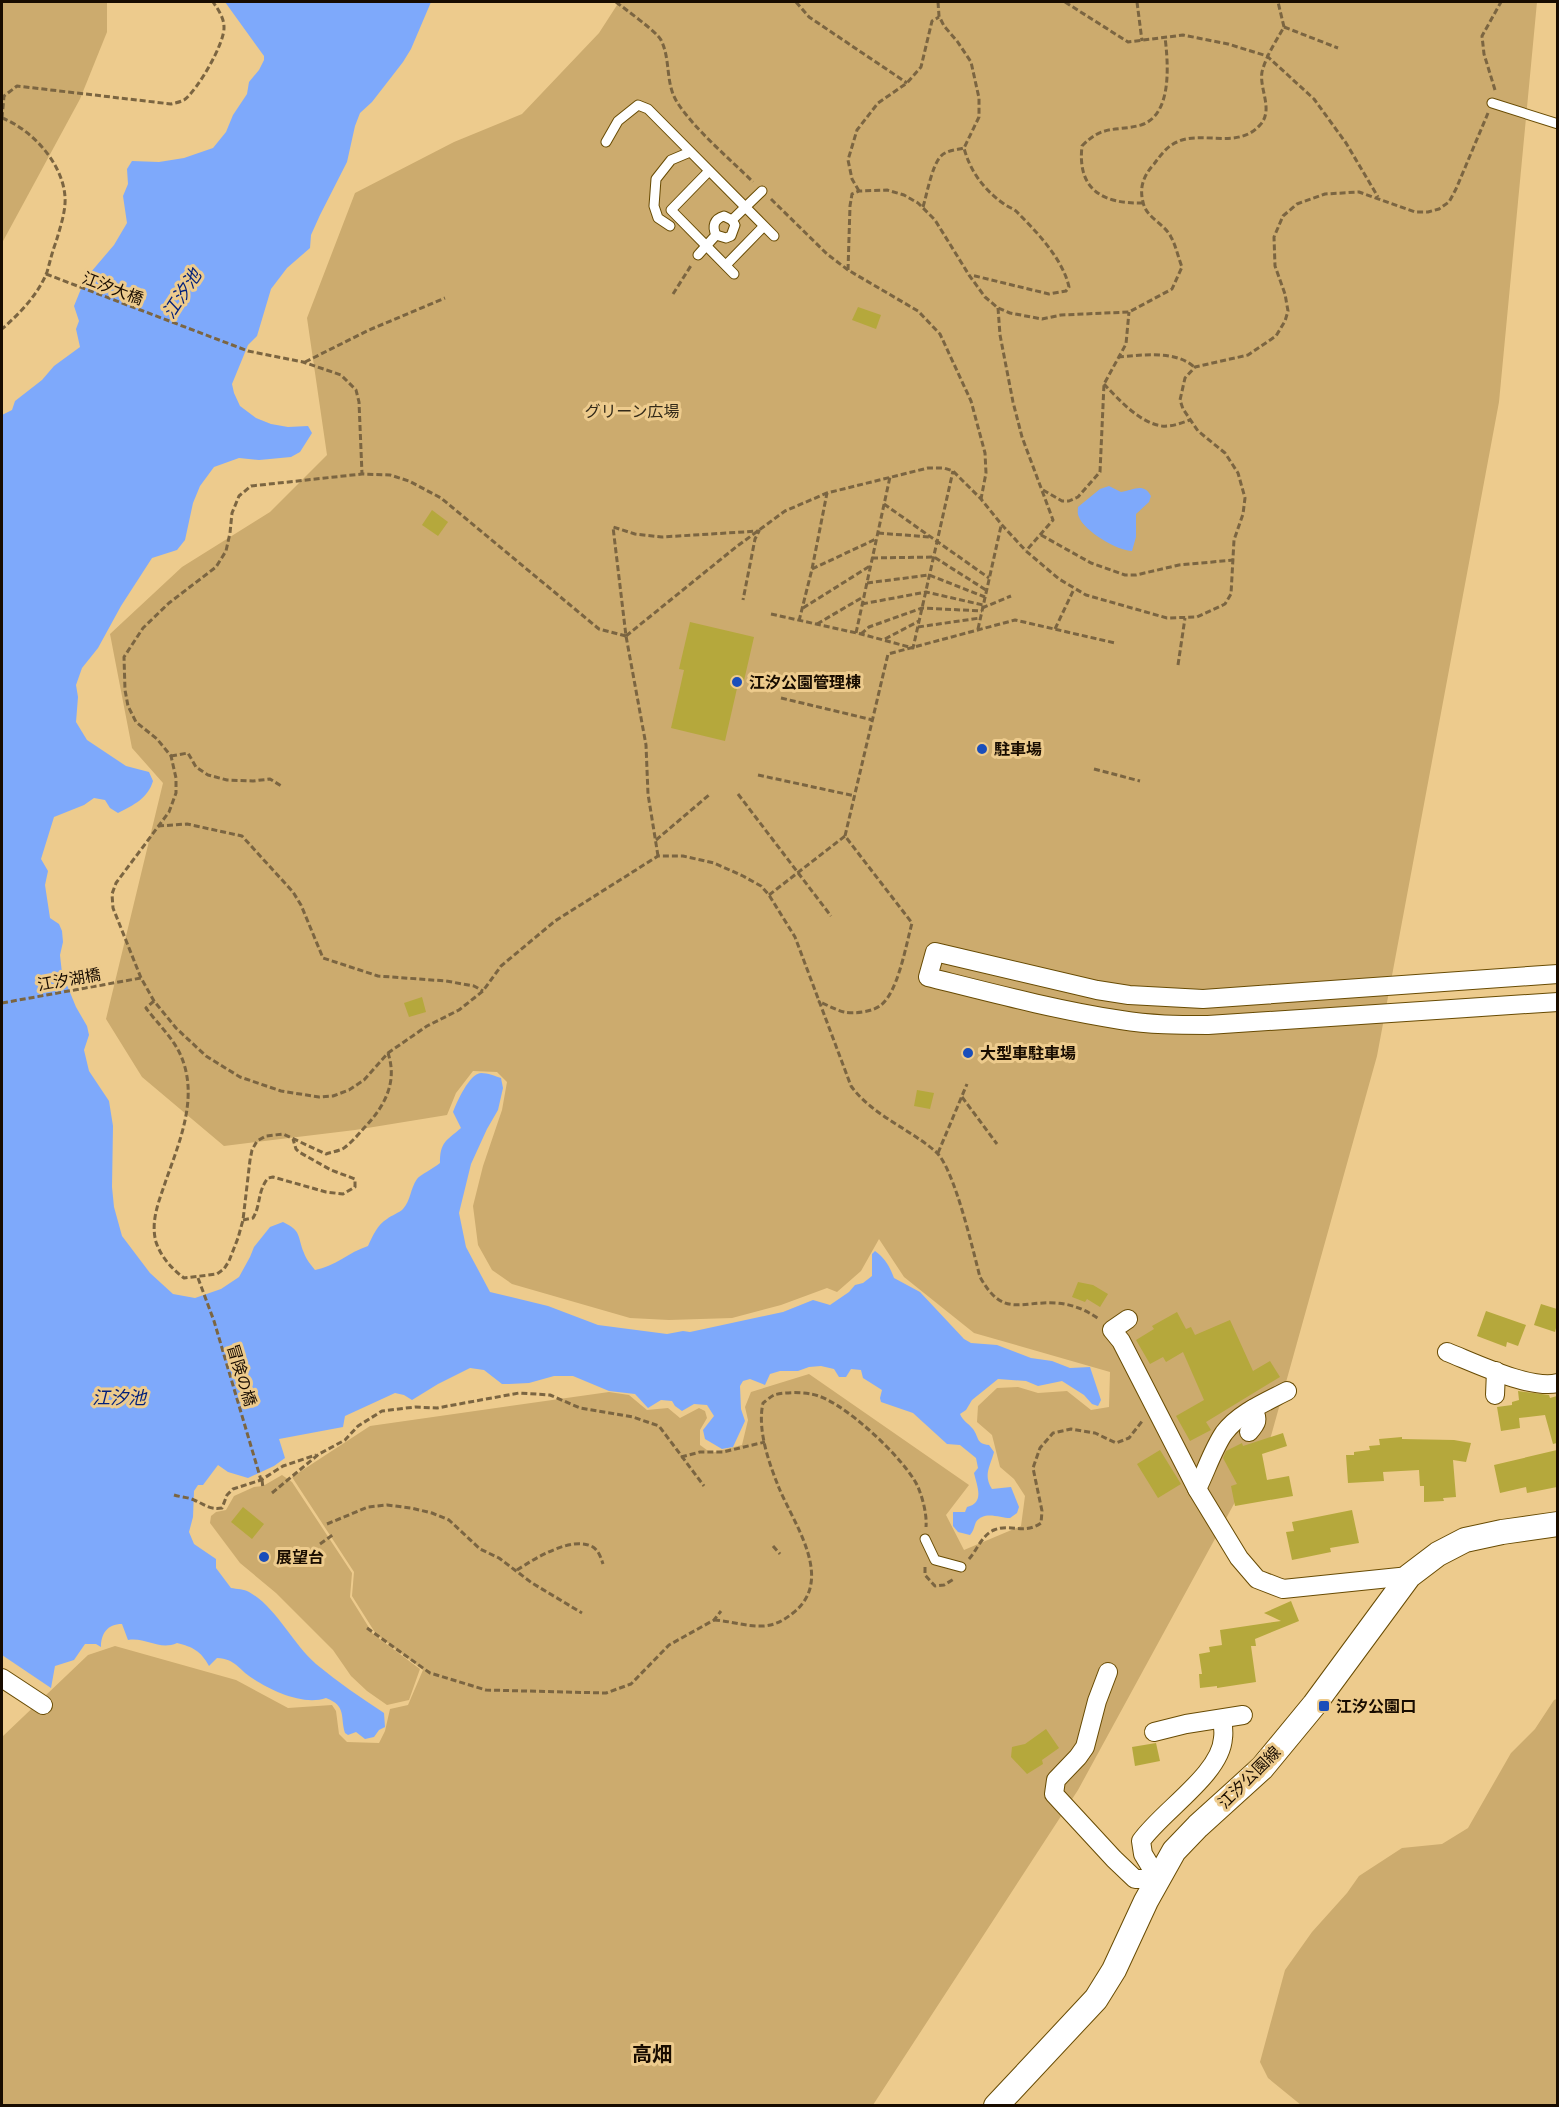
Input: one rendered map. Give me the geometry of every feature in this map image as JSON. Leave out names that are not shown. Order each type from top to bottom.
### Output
[{"type":"main road","name":"江汐公園線","points":[[996,2106],[1096,1999],[1114,1970],[1174,1851],[1262,1768],[1282,1745],[1408,1576],[1438,1554],[1465,1540],[1557,1524]]},
{"type":"street","points":[[1557,974],[1203,999],[1129,995],[1097,990],[935,952],[928,977],[1038,1004],[1122,1020],[1170,1025],[1208,1025],[1557,1002]]},
{"type":"street","points":[[1128,1319],[1112,1330],[1121,1341],[1197,1489],[1239,1558],[1257,1579],[1283,1589],[1408,1576]]},
{"type":"street","points":[[1447,1352],[1496,1371],[1547,1385],[1557,1383]]},
{"type":"street","points":[[1496,1371],[1496,1395]]},
{"type":"street","points":[[1197,1489],[1224,1433],[1253,1409],[1287,1391]]},
{"type":"street","points":[[1249,1432],[1257,1423],[1258,1417],[1253,1409]]},
{"type":"street","points":[[1108,1672],[1097,1701],[1085,1747],[1056,1780],[1054,1794],[1135,1879],[1158,1879]]},
{"type":"street","points":[[2,1678],[44,1705]]},
{"type":"street","points":[[1154,1732],[1186,1724],[1243,1715]]},
{"type":"street","points":[[1158,1879],[1143,1854],[1141,1841],[1149,1830],[1200,1781],[1216,1760],[1223,1739],[1222,1719]]},
{"type":"lane","points":[[1492,103],[1557,124]]},
{"type":"lane","points":[[606,142],[618,122],[639,105],[648,109],[774,237]]},
{"type":"lane","points":[[670,226],[658,218],[654,206],[656,179],[671,160],[690,152]]},
{"type":"lane","points":[[709,171],[671,210],[734,274]]},
{"type":"lane","points":[[732,220],[762,191]]},
{"type":"lane","points":[[716,235],[714,225],[719,218],[724,216],[732,220],[735,225],[731,236]]},
{"type":"lane","points":[[726,266],[763,227]]},
{"type":"lane","points":[[698,255],[716,235]]},
{"type":"lane","points":[[716,235],[726,238],[731,236]]},
{"type":"lane","points":[[731,236],[744,246]]},
{"type":"lane","points":[[925,1539],[935,1560],[961,1567]]},
{"type":"path","points":[[2,330],[31,300],[46,274],[61,226],[65,197],[58,173],[42,146],[16,124],[2,118],[4,96],[17,87],[171,104],[182,101],[192,93],[222,43],[224,27],[221,15],[213,2]]},
{"type":"path","points":[[616,2],[660,38],[666,55],[672,92],[690,118],[827,255],[918,311],[940,333],[971,401],[985,453],[986,473],[981,499]]},
{"type":"path","points":[[796,2],[809,17],[907,83]]},
{"type":"path","points":[[938,2],[939,16],[944,26],[971,62],[979,98],[979,117],[964,148],[968,163],[976,177],[1004,204],[1014,209],[1053,252],[1066,274],[1069,287],[1066,291],[1049,294],[969,275]]},
{"type":"path","points":[[1065,2],[1128,42],[1183,35],[1267,56],[1314,99],[1346,143],[1379,199]]},
{"type":"path","points":[[1137,2],[1142,41]]},
{"type":"path","points":[[848,270],[852,194],[859,191],[886,190],[904,195],[923,207],[935,220],[985,297],[998,308],[1042,319],[1061,315],[1129,312],[1172,289],[1182,267],[1170,235],[1148,213],[1143,203],[1142,189],[1146,173],[1166,149],[1177,141],[1239,137],[1251,133],[1262,124],[1266,111],[1262,75],[1267,56],[1284,27],[1278,2]]},
{"type":"path","points":[[626,636],[736,547],[785,511],[827,493],[928,468],[944,468],[953,471],[981,499],[1026,551],[1059,579],[1086,595],[1167,618],[1197,617],[1225,604],[1231,594],[1234,540],[1243,514],[1245,498],[1238,473],[1225,453],[1198,432],[1183,409],[1180,400],[1185,378],[1195,368],[1248,355],[1276,336],[1288,311],[1285,294],[1275,266],[1274,237],[1283,216],[1297,204],[1325,194],[1359,192],[1415,212],[1439,209],[1449,202],[1492,103],[1495,89],[1484,54],[1482,36],[1501,2]]},
{"type":"path","points":[[859,191],[852,179],[848,160],[857,130],[878,103],[907,83],[921,67],[932,21],[939,16]]},
{"type":"path","points":[[1284,27],[1338,48]]},
{"type":"path","points":[[1143,203],[1112,201],[1092,189],[1082,172],[1082,146],[1096,133],[1140,125],[1154,117],[1164,100],[1167,84],[1165,37]]},
{"type":"path","points":[[923,207],[936,163],[948,151],[964,148]]},
{"type":"path","points":[[673,294],[698,255]]},
{"type":"path","name":"江汐大橋","points":[[46,274],[248,351],[303,362],[341,375],[356,390],[359,402],[362,474]]},
{"type":"path","points":[[303,362],[369,330],[445,298]]},
{"type":"path","points":[[998,308],[1000,335],[1022,437],[1053,520],[1026,551]]},
{"type":"path","points":[[1043,490],[1062,501],[1069,501],[1078,497],[1100,472],[1104,384],[1126,344],[1129,312]]},
{"type":"path","points":[[1118,357],[1167,356],[1189,362],[1195,368]]},
{"type":"path","points":[[1104,384],[1121,402],[1151,422],[1164,427],[1190,420]]},
{"type":"path","points":[[913,648],[953,471]]},
{"type":"path","points":[[626,636],[599,629],[441,498],[409,481],[390,475],[362,474],[251,486],[238,496],[232,513],[226,552],[216,567],[169,603],[143,628],[124,657],[128,706],[136,722],[157,739],[171,756],[176,778],[176,793],[169,812],[116,883],[112,894],[113,908],[141,978],[154,1001],[176,1028],[206,1056],[240,1077],[281,1091],[319,1097],[333,1096],[349,1090],[364,1080],[388,1053],[427,1026],[459,1010],[483,991],[501,966],[555,921],[658,856],[683,856],[714,863],[743,876],[760,886],[769,895],[795,937],[851,1086],[857,1094],[869,1106],[938,1153],[951,1176],[980,1278],[988,1292],[1000,1301],[1013,1306],[1056,1303],[1080,1308],[1098,1318],[1112,1330]]},
{"type":"path","points":[[858,633],[862,604],[890,477]]},
{"type":"path","points":[[799,621],[827,493]]},
{"type":"path","points":[[884,504],[989,578]]},
{"type":"path","points":[[978,629],[1002,525]]},
{"type":"path","points":[[658,856],[648,794],[646,746],[626,636],[613,527],[635,534],[662,537],[759,531]]},
{"type":"path","points":[[744,600],[755,539],[759,531]]},
{"type":"path","points":[[878,533],[930,537]]},
{"type":"path","points":[[1041,535],[1091,563],[1125,575],[1136,575],[1179,565],[1234,560]]},
{"type":"path","points":[[812,569],[876,539]]},
{"type":"path","points":[[872,558],[934,557],[986,590]]},
{"type":"path","points":[[802,609],[870,566]]},
{"type":"path","points":[[867,583],[930,575],[985,597]]},
{"type":"path","points":[[1056,629],[1074,589]]},
{"type":"path","points":[[862,604],[926,592],[982,608]]},
{"type":"path","points":[[816,624],[864,596]]},
{"type":"path","points":[[858,633],[922,608],[982,608],[1011,596]]},
{"type":"path","points":[[771,614],[913,648]]},
{"type":"path","points":[[918,627],[980,618]]},
{"type":"path","points":[[1178,665],[1185,618]]},
{"type":"path","points":[[769,895],[845,836],[888,654],[1015,620],[1115,644]]},
{"type":"path","points":[[884,640],[919,621]]},
{"type":"path","points":[[781,698],[873,720]]},
{"type":"path","points":[[171,756],[188,753],[196,767],[217,778],[253,781],[270,779],[283,787]]},
{"type":"path","points":[[1094,769],[1140,781]]},
{"type":"path","points":[[758,775],[855,796]]},
{"type":"path","points":[[738,794],[831,916]]},
{"type":"path","points":[[656,840],[709,795]]},
{"type":"path","points":[[158,826],[187,824],[242,836],[293,892],[301,905],[323,958],[378,976],[446,981],[474,986],[483,991]]},
{"type":"path","points":[[818,1002],[845,1012],[867,1011],[880,1006],[891,992],[912,923],[845,836]]},
{"type":"path","name":"江汐湖橋","points":[[2,1003],[141,978]]},
{"type":"path","points":[[154,1001],[146,1008],[182,1056],[188,1087],[188,1103],[186,1120],[153,1226],[156,1243],[167,1262],[184,1278],[217,1274],[224,1269],[234,1250],[243,1220],[250,1160],[257,1141],[266,1136],[283,1134],[326,1154],[343,1149],[370,1121],[387,1098],[391,1085],[392,1064],[388,1053]]},
{"type":"path","points":[[938,1153],[967,1084]]},
{"type":"path","points":[[962,1097],[996,1144]]},
{"type":"path","points":[[243,1220],[253,1218],[256,1214],[258,1195],[268,1178],[273,1177],[326,1192],[343,1194],[356,1187],[355,1179],[331,1170],[299,1152],[293,1139]]},
{"type":"path","name":"冒険の橋","points":[[198,1278],[214,1322],[263,1488]]},
{"type":"path","points":[[174,1495],[194,1500],[204,1507],[222,1508],[227,1495],[233,1489],[262,1480],[284,1466],[319,1454],[345,1440],[358,1426],[382,1412],[415,1407],[436,1408],[519,1393],[550,1395],[580,1408],[648,1420],[658,1426],[673,1443],[704,1486]]},
{"type":"path","points":[[714,1620],[733,1621],[750,1626],[773,1625],[806,1603],[812,1585],[811,1562],[802,1534],[780,1490],[765,1442],[760,1416],[763,1403],[774,1395],[813,1394],[838,1406],[868,1428],[893,1453],[917,1485],[926,1521],[925,1575],[935,1586],[954,1580],[985,1536],[994,1530],[1032,1529],[1041,1523],[1042,1511],[1033,1468],[1040,1448],[1053,1433],[1071,1429],[1095,1433],[1116,1443],[1129,1438],[1141,1425],[1152,1401]]},
{"type":"path","points":[[681,1457],[700,1452],[723,1452],[765,1442]]},
{"type":"path","points":[[272,1493],[319,1454]]},
{"type":"path","points":[[327,1524],[368,1507],[387,1505],[411,1508],[449,1520],[480,1549],[499,1558],[532,1583],[582,1613]]},
{"type":"path","points":[[320,1544],[334,1534]]},
{"type":"path","points":[[516,1570],[559,1547],[581,1544],[593,1547],[603,1564]]},
{"type":"path","points":[[773,1546],[780,1554]]},
{"type":"path","points":[[367,1628],[430,1673],[486,1690],[606,1693],[631,1684],[669,1645],[714,1620],[721,1611]]},
{"type":"green space","points":[[2,2],[107,2],[107,32],[80,99],[2,243]]},
{"type":"green space","name":"グリーン広場","points":[[619,2],[1537,2],[1499,402],[1377,1056],[1271,1436],[1078,1790],[873,2105],[2,2106],[2,1737],[88,1655],[115,1646],[236,1680],[288,1708],[332,1705],[336,1711],[339,1734],[347,1742],[379,1743],[385,1731],[390,1709],[408,1705],[423,1670],[376,1634],[352,1596],[354,1572],[292,1477],[370,1426],[609,1392],[629,1395],[647,1410],[668,1408],[680,1418],[699,1408],[705,1411],[707,1418],[700,1430],[700,1445],[711,1453],[742,1445],[748,1420],[745,1407],[751,1392],[809,1374],[969,1485],[946,1515],[964,1550],[1021,1526],[1025,1496],[1014,1479],[1000,1467],[992,1435],[977,1422],[978,1406],[997,1388],[1018,1387],[1038,1393],[1067,1391],[1091,1410],[1109,1407],[1110,1372],[974,1333],[904,1277],[879,1239],[861,1271],[837,1292],[827,1288],[781,1305],[732,1318],[669,1320],[630,1318],[512,1284],[492,1270],[478,1245],[473,1206],[483,1166],[502,1110],[507,1082],[497,1072],[473,1071],[456,1093],[447,1115],[355,1130],[224,1146],[142,1077],[106,1019],[163,783],[132,748],[110,634],[182,567],[270,512],[327,455],[307,318],[355,193],[454,142],[522,114],[599,33]]},
{"type":"green space","points":[[282,1475],[292,1482],[352,1573],[350,1597],[373,1634],[420,1669],[409,1700],[387,1705],[367,1691],[351,1676],[333,1650],[276,1593],[240,1563],[210,1523],[211,1516],[216,1512],[226,1510],[234,1496],[254,1487],[263,1486]]},
{"type":"green space","points":[[1557,1699],[1557,2105],[1301,2105],[1268,2078],[1260,2062],[1285,1970],[1312,1932],[1359,1876],[1402,1848],[1442,1844],[1468,1828],[1511,1753],[1535,1729],[1554,1700]]},
{"type":"water","name":"江汐池","points":[[225,2],[431,2],[403,62],[372,102],[360,113],[347,162],[311,235],[310,248],[287,268],[271,289],[257,336],[248,345],[232,384],[240,406],[256,418],[288,427],[308,426],[312,433],[300,452],[291,457],[259,460],[239,458],[214,467],[200,486],[193,503],[185,540],[177,550],[152,558],[121,606],[98,648],[82,668],[76,685],[78,697],[76,722],[87,740],[126,766],[149,772],[153,781],[144,796],[118,813],[110,808],[105,800],[94,798],[84,805],[54,817],[41,859],[48,871],[45,885],[50,918],[59,924],[62,931],[63,942],[60,955],[62,973],[76,1007],[87,1026],[89,1035],[84,1050],[89,1071],[109,1101],[113,1126],[112,1187],[114,1207],[122,1236],[150,1273],[173,1294],[195,1298],[221,1289],[239,1277],[254,1247],[270,1227],[283,1222],[298,1234],[305,1255],[315,1270],[329,1266],[368,1246],[381,1224],[403,1209],[417,1179],[440,1163],[443,1146],[461,1128],[453,1112],[457,1102],[472,1078],[481,1073],[501,1078],[503,1088],[498,1110],[471,1164],[459,1213],[466,1247],[490,1292],[548,1306],[598,1325],[667,1334],[690,1332],[783,1312],[813,1300],[830,1305],[855,1285],[863,1283],[872,1276],[872,1254],[875,1251],[887,1263],[894,1278],[920,1292],[964,1339],[971,1343],[997,1345],[1031,1358],[1052,1361],[1070,1368],[1090,1367],[1101,1400],[1098,1406],[1092,1404],[1084,1395],[1062,1381],[1038,1386],[1026,1381],[998,1379],[972,1400],[966,1410],[960,1414],[973,1429],[980,1442],[989,1445],[994,1452],[988,1471],[989,1484],[992,1489],[1011,1487],[1019,1507],[1017,1513],[1010,1518],[988,1515],[979,1518],[970,1535],[958,1532],[953,1526],[953,1512],[965,1512],[967,1507],[973,1505],[978,1498],[974,1473],[978,1468],[976,1458],[960,1445],[947,1444],[913,1413],[881,1402],[882,1390],[863,1378],[861,1370],[851,1369],[846,1377],[839,1377],[834,1369],[821,1366],[770,1374],[765,1385],[750,1379],[743,1381],[740,1386],[741,1409],[745,1421],[733,1447],[722,1449],[705,1439],[703,1430],[714,1416],[707,1405],[694,1404],[682,1411],[672,1401],[661,1400],[648,1408],[635,1394],[609,1391],[573,1376],[554,1376],[529,1383],[502,1384],[484,1370],[470,1368],[412,1400],[395,1393],[345,1416],[343,1427],[279,1439],[285,1458],[274,1466],[248,1478],[228,1472],[218,1465],[203,1485],[198,1485],[194,1491],[193,1517],[189,1532],[194,1544],[216,1559],[216,1568],[231,1588],[249,1592],[259,1599],[316,1664],[384,1713],[385,1727],[379,1730],[374,1737],[365,1739],[356,1732],[348,1735],[345,1733],[342,1712],[333,1701],[326,1698],[308,1700],[288,1696],[260,1683],[229,1660],[217,1658],[209,1666],[200,1653],[177,1643],[159,1645],[141,1640],[128,1640],[122,1624],[112,1626],[106,1631],[101,1647],[96,1644],[85,1644],[74,1660],[55,1666],[51,1688],[2,1655],[2,415],[12,410],[15,401],[42,380],[54,366],[80,347],[76,329],[79,321],[74,306],[85,279],[114,245],[127,223],[123,196],[128,184],[127,169],[132,161],[159,162],[184,158],[213,148],[226,132],[233,115],[247,94],[249,82],[259,70],[264,56]]},
{"type":"water","points":[[1109,486],[1121,492],[1142,488],[1151,496],[1149,502],[1136,514],[1136,537],[1132,551],[1119,548],[1102,539],[1087,528],[1078,516],[1078,507],[1100,489]]},
{"type":"building","points":[[858,307],[881,315],[876,329],[852,320]]},
{"type":"building","points":[[432,510],[448,522],[438,536],[422,525]]},
{"type":"building","name":"江汐公園管理棟","points":[[690,622],[754,637],[743,685],[738,684],[725,741],[671,728],[684,670],[679,669]]},
{"type":"building","points":[[422,997],[426,1012],[409,1017],[404,1003]]},
{"type":"building","points":[[917,1090],[934,1093],[930,1109],[914,1106]]},
{"type":"building","points":[[1078,1282],[1093,1285],[1108,1294],[1100,1307],[1087,1299],[1085,1302],[1072,1297]]},
{"type":"building","points":[[1541,1304],[1557,1309],[1555,1332],[1534,1325]]},
{"type":"building","points":[[1486,1311],[1526,1325],[1518,1346],[1507,1342],[1506,1347],[1477,1336]]},
{"type":"building","points":[[1177,1312],[1186,1329],[1191,1327],[1195,1335],[1230,1320],[1253,1371],[1270,1361],[1280,1377],[1206,1422],[1211,1430],[1190,1441],[1176,1416],[1204,1400],[1183,1352],[1166,1362],[1163,1357],[1150,1364],[1136,1340],[1154,1329],[1152,1326]]},
{"type":"building","points":[[1518,1391],[1549,1395],[1550,1398],[1557,1396],[1557,1443],[1553,1444],[1545,1415],[1519,1418],[1520,1428],[1501,1431],[1497,1407],[1512,1405],[1512,1402],[1519,1400]]},
{"type":"building","points":[[1283,1433],[1287,1446],[1262,1454],[1267,1480],[1289,1476],[1293,1496],[1235,1506],[1231,1486],[1237,1484],[1223,1458],[1226,1451],[1242,1443],[1243,1446]]},
{"type":"building","points":[[1402,1437],[1402,1439],[1454,1440],[1471,1443],[1466,1462],[1453,1460],[1456,1497],[1443,1498],[1444,1501],[1424,1502],[1424,1486],[1420,1486],[1419,1470],[1383,1472],[1384,1481],[1348,1483],[1346,1455],[1370,1450],[1369,1446],[1380,1445],[1379,1439]]},
{"type":"building","points":[[1160,1450],[1181,1484],[1158,1498],[1137,1464]]},
{"type":"building","points":[[1557,1450],[1557,1487],[1527,1493],[1526,1487],[1500,1493],[1494,1465]]},
{"type":"building","points":[[243,1507],[264,1524],[252,1539],[231,1522]]},
{"type":"building","points":[[1352,1510],[1359,1543],[1330,1548],[1331,1552],[1292,1560],[1286,1532],[1294,1531],[1292,1522]]},
{"type":"building","points":[[1291,1601],[1299,1621],[1255,1639],[1256,1646],[1251,1646],[1256,1682],[1217,1688],[1217,1686],[1200,1688],[1199,1674],[1202,1674],[1199,1654],[1210,1652],[1209,1647],[1222,1645],[1220,1630],[1281,1621],[1264,1613]]},
{"type":"building","points":[[1046,1729],[1059,1748],[1042,1760],[1043,1764],[1027,1774],[1011,1757],[1012,1747],[1025,1744]]},
{"type":"building","points":[[1156,1743],[1160,1761],[1135,1766],[1132,1747]]},
{"type":"place","name":"江汐公園管理棟","points":[[737,682]]},
{"type":"place","name":"駐車場","points":[[982,749]]},
{"type":"place","name":"大型車駐車場","points":[[968,1053]]},
{"type":"place","name":"展望台","points":[[264,1557]]},
{"type":"place","name":"江汐公園口","points":[[1324,1706]]},
{"type":"district","name":"高畑","points":[[652,2054]]}]
